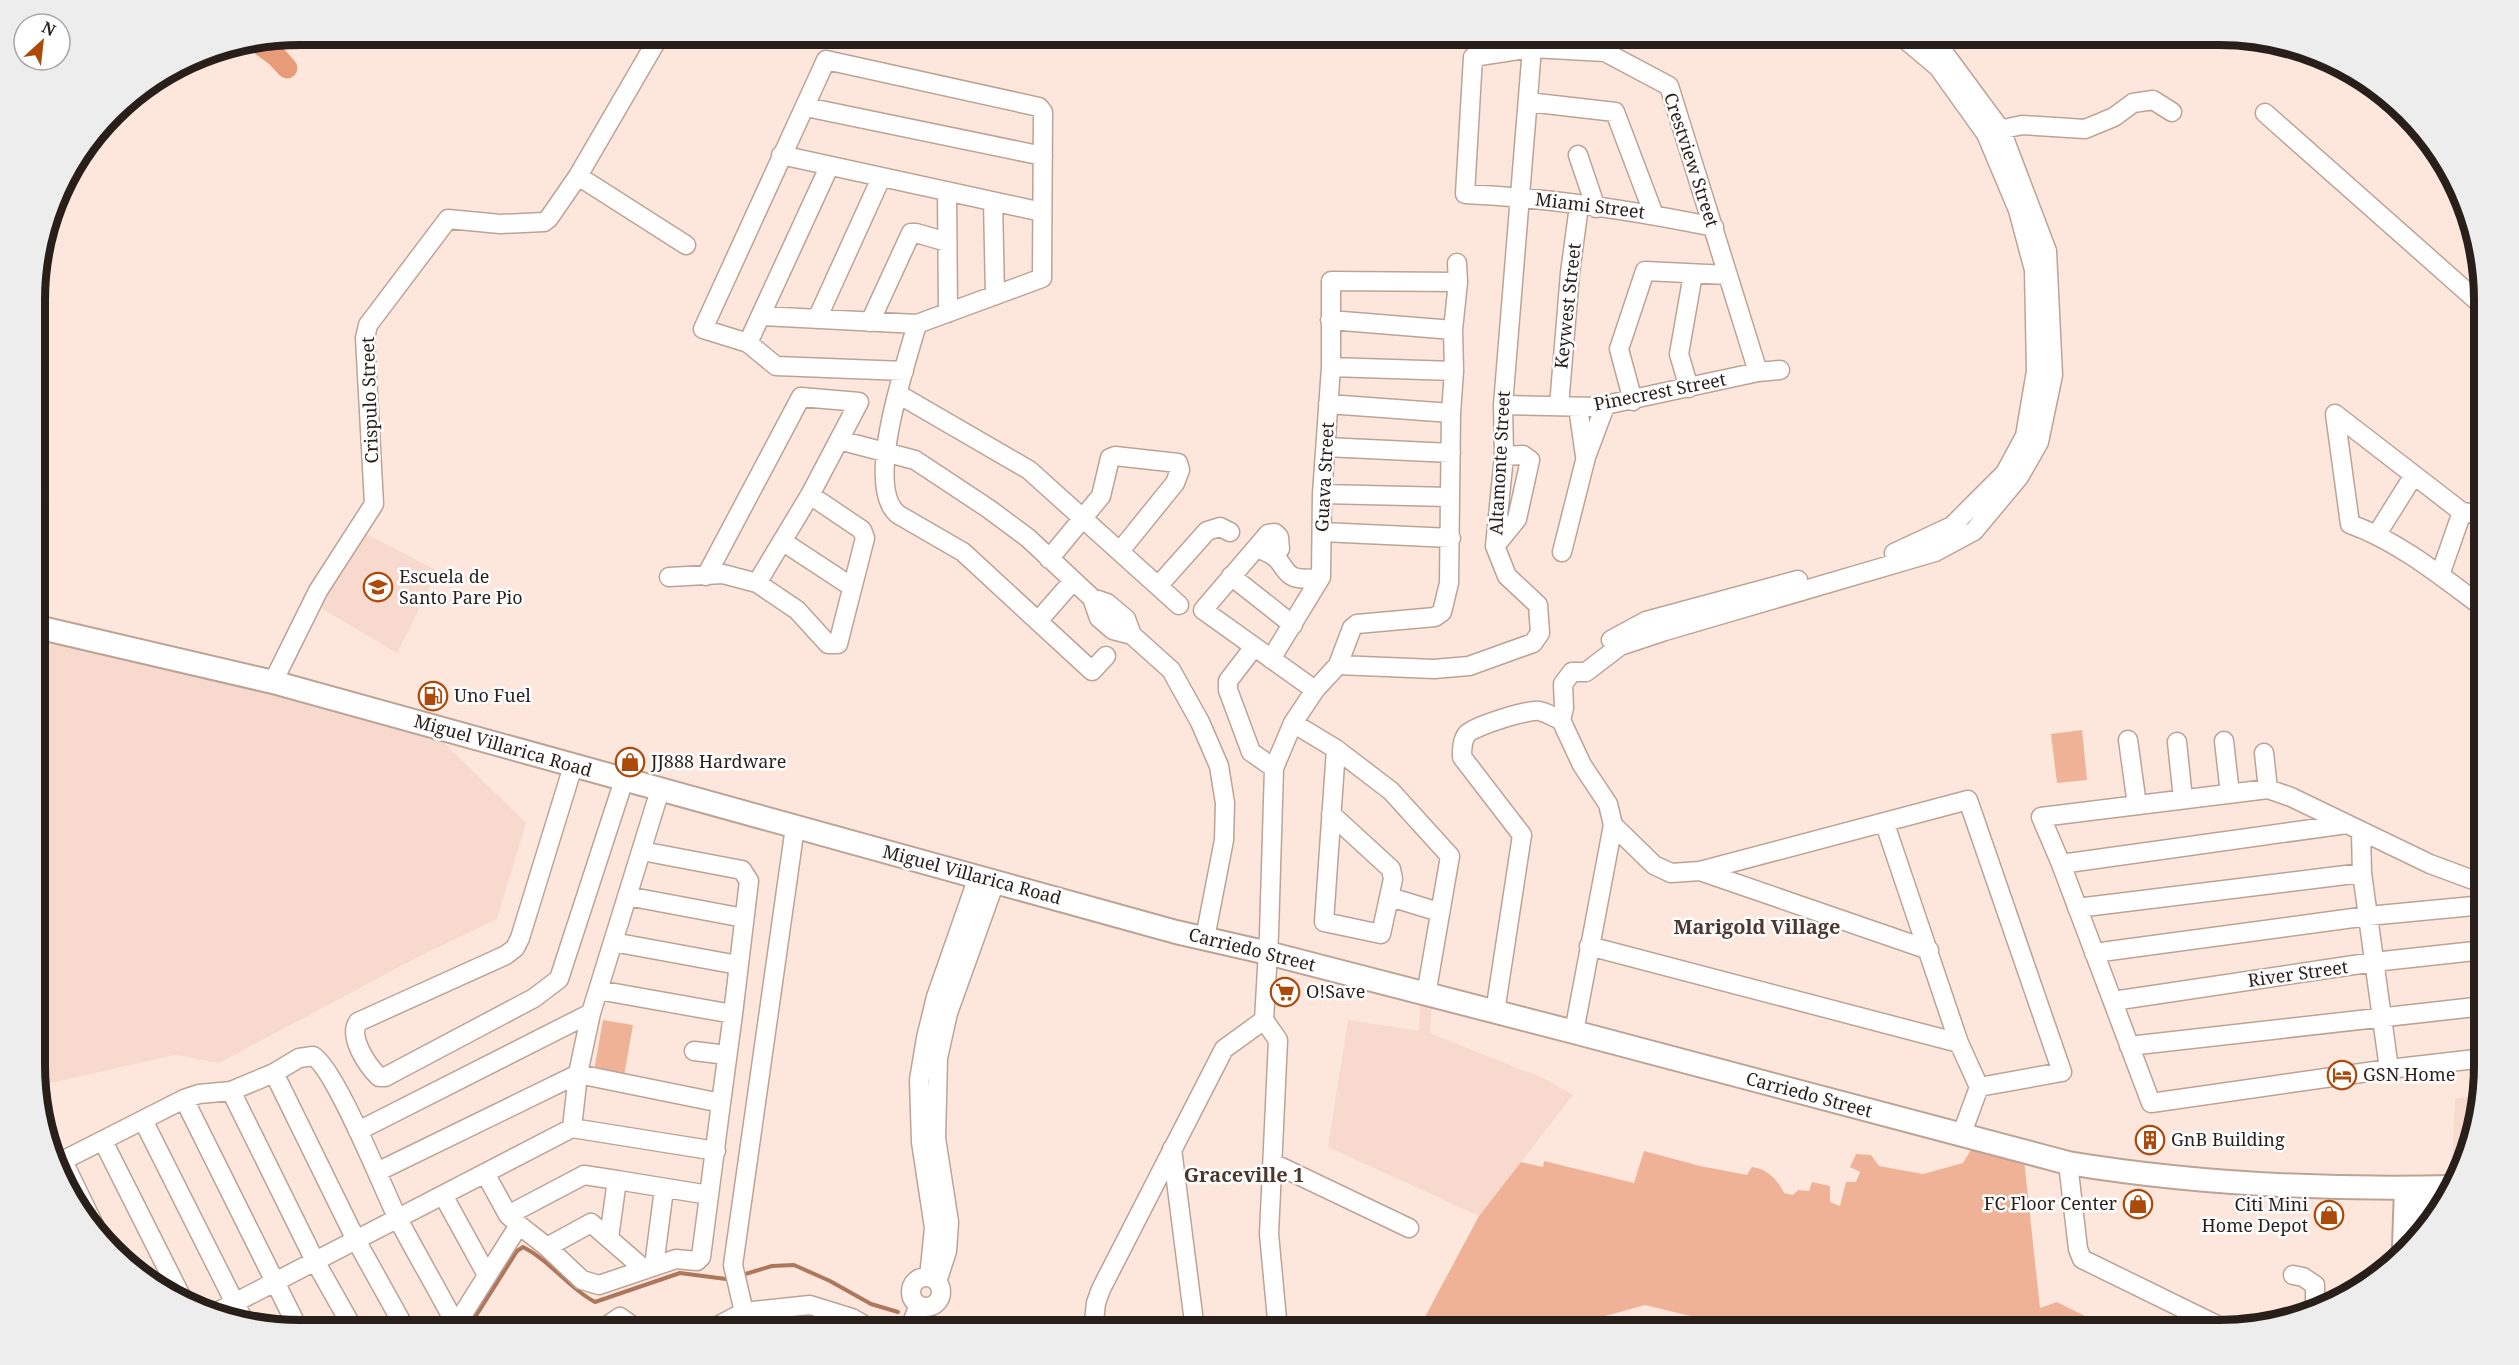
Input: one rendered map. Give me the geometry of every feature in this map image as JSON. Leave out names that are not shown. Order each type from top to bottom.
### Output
[{"type":"main road","name":"Miguel Villarica Road","points":[[45,629],[273,682],[1176,932]]},
{"type":"main road","name":"Carriedo Street","points":[[1176,932],[1268,953],[1574,1032],[2068,1163],[2194,1180],[2310,1187],[2443,1187]]},
{"type":"main road","points":[[2416,1188],[2422,1218]]},
{"type":"main road","points":[[2406,1238],[2416,1188]]},
{"type":"street","name":"Crispulo Street","points":[[273,682],[318,591],[369,516],[374,504],[365,338],[368,325],[448,219],[500,224],[544,222],[549,218],[578,176],[654,45]]},
{"type":"street","points":[[1913,45],[1938,67],[1993,132]]},
{"type":"street","points":[[1574,1032],[1612,825],[1608,804],[1582,765],[1561,720],[1564,708],[1563,684],[1620,646],[1631,642],[1935,552],[1974,531],[2019,477],[2053,375],[2047,251],[1993,132],[1942,50],[1936,45]]},
{"type":"street","name":"Altamonte Street","points":[[1338,665],[1434,669],[1468,666],[1533,644],[1540,633],[1538,605],[1508,576],[1495,546],[1504,456],[1503,405],[1518,197],[1532,48]]},
{"type":"street","name":"Crestview Street","points":[[1465,194],[1473,57],[1532,48],[1605,52],[1669,86],[1758,372]]},
{"type":"street","points":[[761,316],[916,324],[1042,278],[1043,112],[1039,107],[826,60],[702,328],[748,343],[776,366],[904,371]]},
{"type":"street","points":[[1993,132],[2022,125],[2085,129],[2114,117],[2133,103],[2154,100],[2172,112]]},
{"type":"street","points":[[1527,102],[1615,112],[1654,215]]},
{"type":"street","points":[[806,107],[1043,156]]},
{"type":"street","points":[[2265,113],[2474,298]]},
{"type":"street","points":[[781,155],[1042,212]]},
{"type":"street","points":[[1578,155],[1588,207]]},
{"type":"street","points":[[748,343],[829,167]]},
{"type":"street","points":[[578,176],[686,245]]},
{"type":"street","points":[[817,319],[881,178]]},
{"type":"street","points":[[946,192],[948,312]]},
{"type":"street","name":"Miami Street","points":[[1465,194],[1518,197],[1654,215],[1714,227]]},
{"type":"street","points":[[993,202],[995,295]]},
{"type":"street","name":"Keywest Street","points":[[1559,406],[1569,284],[1588,207]]},
{"type":"street","points":[[870,321],[911,233],[947,242]]},
{"type":"street","points":[[1277,1320],[1269,1234],[1278,1040],[1264,1020],[1274,768],[1293,723],[1315,690],[1338,665],[1352,628],[1357,624],[1439,616],[1449,583],[1453,330],[1458,282],[1457,263]]},
{"type":"street","points":[[1633,401],[1619,349],[1645,271],[1728,275]]},
{"type":"street","points":[[1689,388],[1679,354],[1693,274]]},
{"type":"street","name":"Guava Street","points":[[1322,577],[1322,494],[1331,367],[1331,281],[1458,282]]},
{"type":"street","points":[[1330,320],[1453,330]]},
{"type":"street","points":[[916,324],[885,453],[886,490],[893,510],[963,552],[1092,671],[1106,656]]},
{"type":"street","points":[[1331,367],[1454,370]]},
{"type":"street","name":"Pinecrest Street","points":[[1503,405],[1605,406],[1758,372],[1780,370]]},
{"type":"street","points":[[898,394],[1029,470],[1179,605]]},
{"type":"street","points":[[706,576],[801,397],[859,402],[810,495],[757,583]]},
{"type":"street","points":[[1329,404],[1451,413]]},
{"type":"street","points":[[1562,552],[1586,458],[1605,406]]},
{"type":"street","points":[[1578,407],[1586,458]]},
{"type":"street","points":[[2474,514],[2462,512],[2335,414],[2350,524],[2377,534],[2440,575],[2474,600]]},
{"type":"street","points":[[839,440],[915,460],[941,477],[1028,538],[1092,598],[1099,618],[1113,630],[1132,635],[1172,670],[1219,766],[1224,786],[1224,840],[1205,938]]},
{"type":"street","points":[[1326,447],[1451,453]]},
{"type":"street","points":[[1495,546],[1517,519],[1530,460],[1522,455],[1504,456]]},
{"type":"street","points":[[1049,559],[1101,496],[1110,458],[1115,456],[1180,465],[1175,483],[1120,551]]},
{"type":"street","points":[[2377,534],[2414,475]]},
{"type":"street","points":[[1322,494],[1450,497]]},
{"type":"street","points":[[669,577],[723,574],[757,583],[797,610],[828,644],[838,644],[865,538],[862,530],[810,495]]},
{"type":"street","points":[[2440,575],[2462,512]]},
{"type":"street","points":[[1158,586],[1207,531],[1220,527],[1230,532]]},
{"type":"street","points":[[1315,690],[1203,610],[1268,534],[1275,532],[1279,537],[1280,549],[1274,555],[1285,571],[1294,578],[1303,580],[1322,577]]},
{"type":"street","points":[[1322,532],[1451,538]]},
{"type":"street","points":[[782,541],[852,587]]},
{"type":"street","points":[[1231,576],[1293,625]]},
{"type":"street","points":[[1271,659],[1322,577]]},
{"type":"street","points":[[1038,621],[1073,581]]},
{"type":"street","points":[[1254,647],[1228,681],[1228,690],[1251,752],[1274,768]]},
{"type":"street","points":[[1495,1012],[1522,835],[1462,757],[1462,746],[1465,736],[1473,729],[1529,712],[1539,711],[1561,720]]},
{"type":"street","points":[[1293,723],[1336,749],[1391,791],[1450,856],[1426,995]]},
{"type":"street","points":[[2127,740],[2137,805]]},
{"type":"street","points":[[2224,741],[2230,794]]},
{"type":"street","points":[[2177,742],[2183,799]]},
{"type":"street","points":[[1331,814],[1391,869],[1393,879],[1381,934],[1324,922],[1331,814],[1336,749]]},
{"type":"street","points":[[2264,753],[2268,789]]},
{"type":"street","points":[[573,766],[520,938],[514,948],[506,955],[358,1022],[354,1028],[353,1033],[365,1058],[379,1077],[385,1077],[534,998],[559,979],[624,780]]},
{"type":"street","points":[[2474,880],[2430,864],[2291,797],[2268,789],[2041,817],[2151,1103],[2474,1059]]},
{"type":"street","points":[[572,1128],[578,1074],[591,1013],[660,790]]},
{"type":"street","points":[[1612,825],[1654,865],[1671,873],[1700,871],[1885,824],[1968,800],[2062,1072],[1979,1087]]},
{"type":"street","points":[[1885,824],[1959,1043],[1979,1087],[1961,1136]]},
{"type":"street","points":[[744,1312],[733,1264],[795,827]]},
{"type":"street","points":[[2061,864],[2354,828]]},
{"type":"street","points":[[2354,828],[2389,1069]]},
{"type":"street","points":[[485,1173],[514,1220],[548,1247],[582,1280],[599,1285],[676,1259],[697,1261],[701,1257],[749,881],[742,870],[642,852]]},
{"type":"street","points":[[1700,871],[1929,950]]},
{"type":"street","points":[[2077,908],[2362,873]]},
{"type":"street","points":[[913,1320],[919,1305],[928,1307],[940,1299],[942,1290],[933,1279],[947,1251],[949,1222],[936,1138],[938,1058],[948,1013],[987,879]]},
{"type":"street","points":[[627,896],[744,918]]},
{"type":"street","points":[[1390,897],[1439,912]]},
{"type":"street","points":[[2094,953],[2368,916],[2474,906]]},
{"type":"street","points":[[613,942],[738,965]]},
{"type":"street","points":[[1589,946],[1959,1043]]},
{"type":"street","name":"River Street","points":[[2113,1001],[2374,962],[2474,951]]},
{"type":"street","points":[[598,990],[733,1014]]},
{"type":"street","points":[[2129,1046],[2474,1007]]},
{"type":"street","points":[[358,1131],[591,1013]]},
{"type":"street","points":[[1094,1320],[1096,1303],[1101,1289],[1224,1049],[1264,1020]]},
{"type":"street","points":[[694,1051],[727,1055]]},
{"type":"street","points":[[63,1161],[184,1099],[199,1094],[231,1091],[274,1073],[306,1055],[319,1060],[358,1131],[447,1320]]},
{"type":"street","points":[[274,1073],[356,1240],[400,1320]]},
{"type":"street","points":[[376,1172],[578,1074],[721,1103]]},
{"type":"street","points":[[231,1091],[315,1261],[348,1320]]},
{"type":"street","points":[[184,1099],[294,1320]]},
{"type":"street","points":[[143,1120],[240,1312]]},
{"type":"street","points":[[225,1308],[572,1128],[716,1151]]},
{"type":"street","points":[[103,1141],[177,1289]]},
{"type":"street","points":[[1172,1149],[1194,1320]]},
{"type":"street","points":[[1273,1163],[1409,1228]]},
{"type":"street","points":[[2068,1163],[2078,1249],[2082,1259],[2207,1320]]},
{"type":"street","points":[[456,1320],[487,1275],[514,1220],[584,1175],[710,1196]]},
{"type":"street","points":[[609,1238],[618,1180]]},
{"type":"street","points":[[649,1267],[664,1189]]},
{"type":"street","points":[[443,1195],[487,1275]]},
{"type":"street","points":[[548,1247],[591,1223],[649,1267]]},
{"type":"street","points":[[2293,1275],[2303,1277],[2315,1285],[2315,1302]]},
{"type":"street","points":[[729,1320],[744,1312],[810,1305],[856,1320]]},
{"type":"shaded area","name":"Escuela de Santo Pare Pio","points":[[364,533],[438,571],[397,653],[314,604]]},
{"type":"shaded area","points":[[45,637],[431,730],[526,823],[497,919],[414,959],[219,1063],[175,1055],[46,1084]]},
{"type":"shaded area","points":[[2082,730],[2087,780],[2057,783],[2051,734]]},
{"type":"shaded area","points":[[1420,1000],[1432,1003],[1430,1033],[1545,1079],[1573,1095],[1479,1216],[1328,1147],[1348,1020],[1419,1031]]},
{"type":"shaded area","points":[[603,1020],[633,1025],[624,1076],[594,1071]]},
{"type":"shaded area","points":[[2472,1096],[2465,1131],[2452,1166],[2455,1099]]},
{"type":"shaded area","points":[[1972,1148],[2024,1160],[2040,1308],[2057,1302],[2093,1320],[1706,1320],[1645,1305],[1591,1320],[1423,1320],[1479,1216],[1521,1162],[1543,1167],[1544,1161],[1634,1183],[1644,1151],[1700,1166],[1747,1175],[1752,1167],[1757,1168],[1771,1176],[1784,1193],[1793,1195],[1798,1190],[1809,1191],[1812,1182],[1830,1186],[1830,1202],[1840,1206],[1846,1182],[1856,1182],[1860,1172],[1850,1167],[1856,1154],[1871,1155],[1879,1166],[1923,1174],[1963,1163]]},
{"type":"waterway","points":[[264,47],[287,68]]},
{"type":"waterway","points":[[473,1320],[517,1251],[523,1247],[595,1302],[680,1273],[726,1279]]},
{"type":"waterway","points":[[742,1275],[772,1266],[794,1265],[830,1281],[871,1304],[898,1312]]},
{"type":"place","name":"Escuela de Santo Pare Pio","points":[[378,587]]},
{"type":"place","name":"Uno Fuel","points":[[433,696]]},
{"type":"place","name":"JJ888 Hardware","points":[[630,762]]},
{"type":"place","name":"O!Save","points":[[1285,992]]},
{"type":"place","name":"GSN Home","points":[[2342,1075]]},
{"type":"place","name":"GnB Building","points":[[2150,1140]]},
{"type":"place","name":"FC Floor Center","points":[[2138,1204]]},
{"type":"place","name":"Citi Mini Home Depot","points":[[2329,1215]]},
{"type":"district","name":"Marigold Village","points":[[1757,927]]},
{"type":"district","name":"Graceville 1","points":[[1244,1175]]}]
